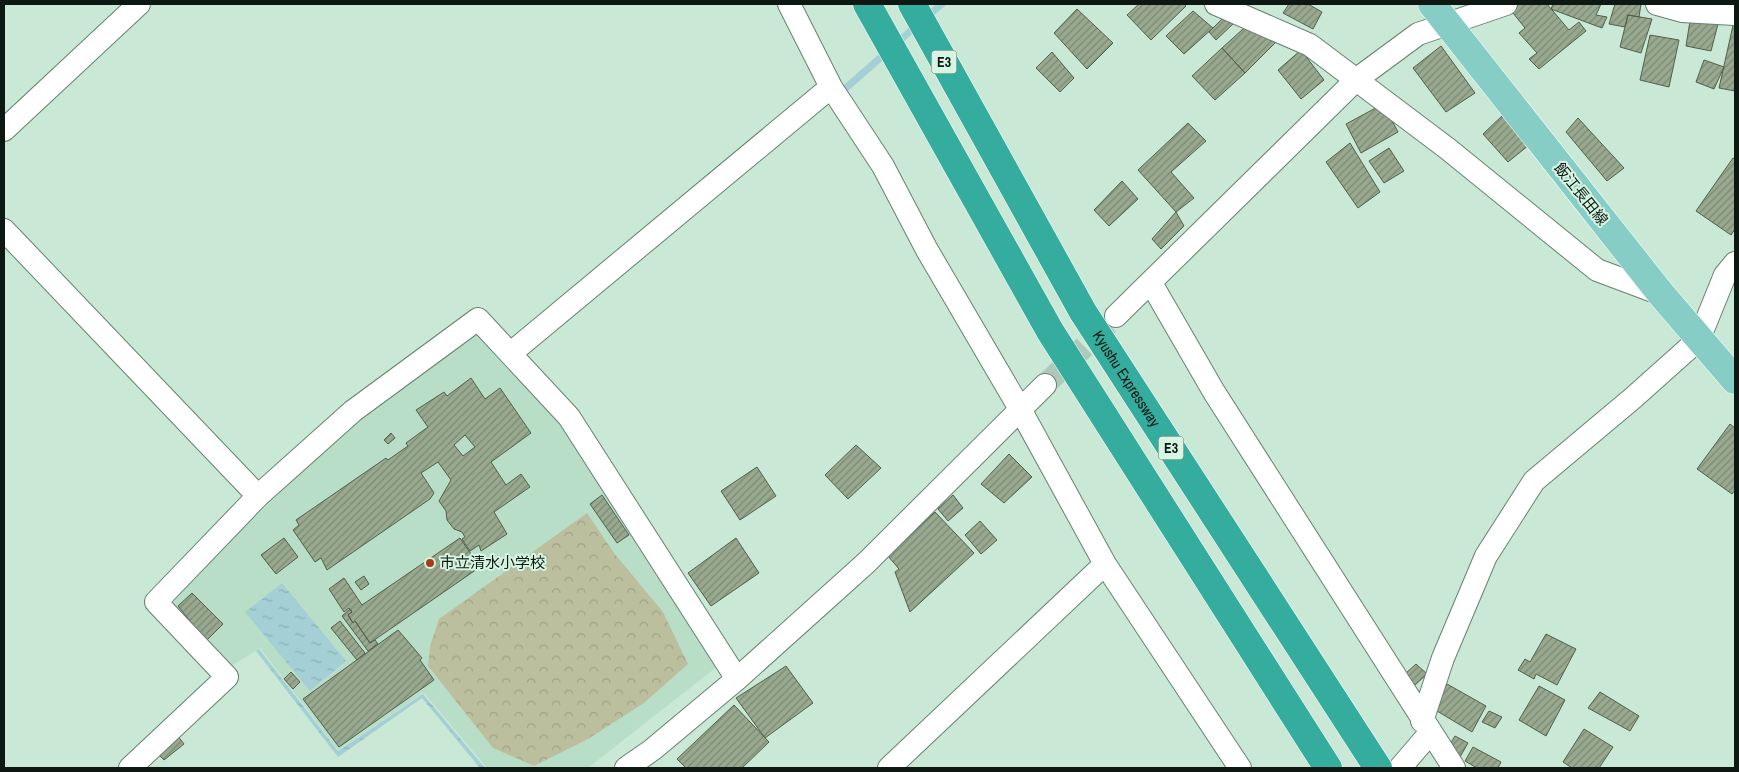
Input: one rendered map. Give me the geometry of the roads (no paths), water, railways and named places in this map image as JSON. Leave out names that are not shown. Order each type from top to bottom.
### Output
[{"type":"highway","name":"Kyushu Expressway","points":[[912,4],[1083,312],[1378,768]]},
{"type":"highway","points":[[873,14],[940,138],[1050,331],[1328,768]]},
{"type":"main road","name":"飯江長田線","points":[[1439,14],[1661,294],[1735,380]]},
{"type":"street","points":[[4,130],[138,4]]},
{"type":"street","points":[[789,4],[830,87],[883,166],[927,250],[1020,409],[1105,564],[1240,768]]},
{"type":"street","points":[[1216,4],[1310,45],[1448,148],[1597,270],[1661,294]]},
{"type":"street","points":[[1116,316],[1151,284],[1358,79],[1418,34],[1439,14],[1506,4]]},
{"type":"street","points":[[1657,4],[1682,11],[1735,14]]},
{"type":"street","points":[[511,353],[830,87]]},
{"type":"street","points":[[4,230],[258,496]]},
{"type":"street","points":[[1400,768],[1426,727],[1443,658],[1486,556],[1534,481],[1633,398],[1699,339],[1725,275],[1735,263]]},
{"type":"street","points":[[1151,284],[1219,400],[1426,727],[1454,768]]},
{"type":"street","points":[[130,768],[227,677],[156,602],[258,496],[353,411],[478,319],[569,417],[737,679]]},
{"type":"street","points":[[626,768],[652,750],[737,679],[866,563],[1045,385]]},
{"type":"street","points":[[889,768],[1105,564]]},
{"type":"water","points":[[282,583],[346,661],[310,691],[245,612]]},
{"type":"water","points":[[259,649],[338,751],[423,694],[485,768],[480,768],[422,698],[338,757],[256,651]]},
{"type":"waterway","points":[[925,18],[942,4]]},
{"type":"waterway","points":[[895,45],[917,25]]},
{"type":"waterway","points":[[839,94],[887,52]]},
{"type":"tunnel","points":[[1045,385],[1109,323]]},
{"type":"place","name":"市立清水小学校","points":[[430,563]]}]
